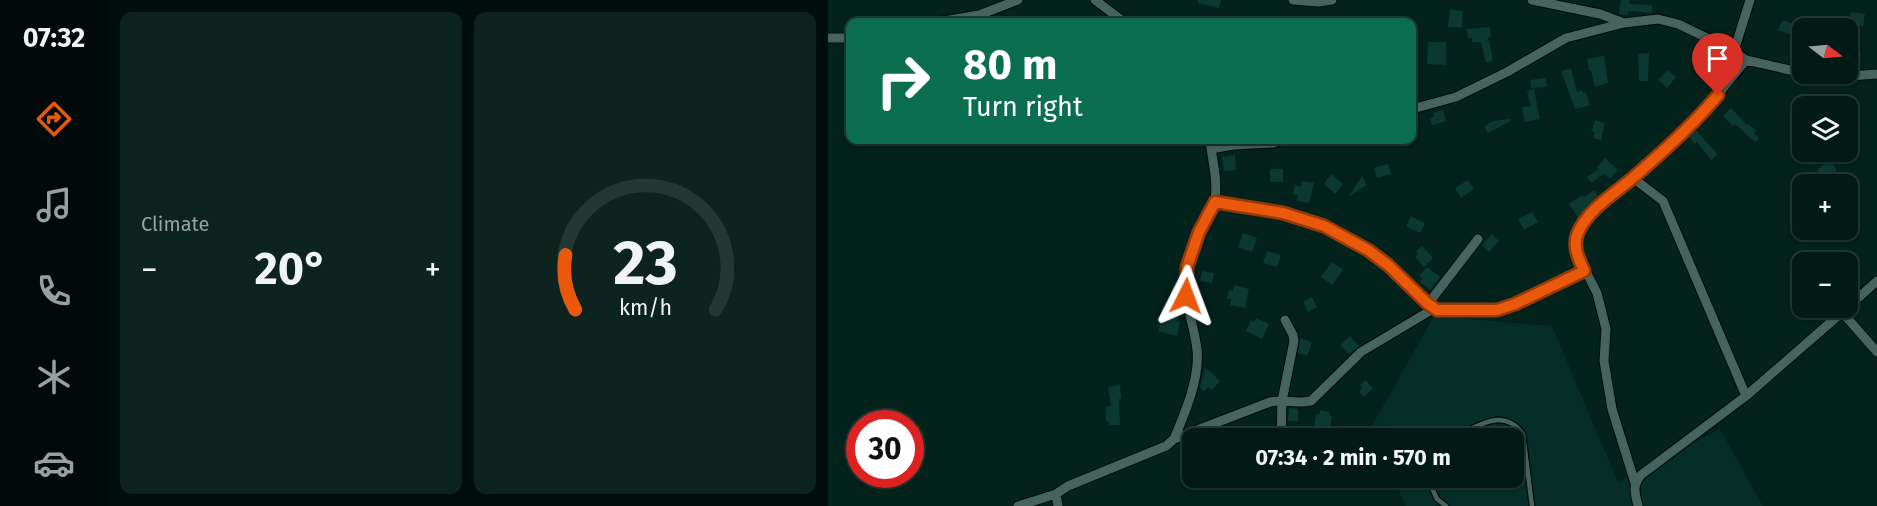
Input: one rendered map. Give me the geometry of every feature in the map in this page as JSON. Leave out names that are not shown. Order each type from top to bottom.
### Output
[{"type":"street","points":[[961,18],[979,15],[1018,0]]},
{"type":"street","points":[[1095,0],[1119,18]]},
{"type":"street","points":[[1293,0],[1318,2],[1332,0]]},
{"type":"street","points":[[1532,0],[1600,14],[1624,23]]},
{"type":"street","points":[[1734,51],[1750,0]]},
{"type":"street","points":[[1416,108],[1456,97],[1507,72],[1566,38],[1624,23],[1658,19],[1678,24],[1734,51],[1746,60],[1792,70]]},
{"type":"street","points":[[828,38],[846,38]]},
{"type":"street","points":[[1638,506],[1634,492],[1635,483],[1612,409],[1604,362],[1606,329],[1597,293],[1584,271],[1575,246],[1577,235],[1591,212],[1633,178],[1699,118],[1746,60]]},
{"type":"street","points":[[1858,75],[1877,74]]},
{"type":"street","points":[[1174,439],[1193,382],[1197,362],[1197,349],[1186,296],[1187,267],[1199,232],[1215,202],[1216,180],[1210,144],[1253,144]]},
{"type":"street","points":[[1633,178],[1664,201],[1746,396]]},
{"type":"street","points":[[1215,202],[1283,213],[1324,226],[1368,250],[1388,265],[1437,310],[1497,310],[1515,304],[1584,271]]},
{"type":"street","points":[[1018,506],[1056,494],[1068,486],[1166,446],[1174,439],[1270,402],[1300,403],[1316,398],[1361,352],[1430,306],[1478,239]]},
{"type":"street","points":[[1858,298],[1877,281]]},
{"type":"street","points":[[1635,483],[1641,475],[1746,396],[1836,318]]},
{"type":"street","points":[[1852,318],[1877,352]]},
{"type":"street","points":[[1281,428],[1282,401],[1294,341],[1285,320]]},
{"type":"street","points":[[1056,494],[1058,506]]},
{"type":"lane","points":[[1476,428],[1497,419],[1508,421],[1518,428]]},
{"type":"lane","points":[[1524,442],[1532,506]]},
{"type":"lane","points":[[1432,488],[1437,499],[1446,506]]},
{"type":"shaded area","points":[[1434,316],[1552,326],[1618,482],[1720,429],[1763,506],[1406,506],[1397,488],[1524,488],[1524,428],[1371,428]]},
{"type":"building","points":[[1198,0],[1221,0],[1219,8],[1198,3]]},
{"type":"building","points":[[1621,0],[1629,0],[1629,4],[1652,5],[1652,13],[1628,11],[1628,15],[1619,14]]},
{"type":"building","points":[[1450,9],[1463,11],[1462,27],[1448,27]]},
{"type":"building","points":[[1851,12],[1865,14],[1863,26],[1858,25],[1858,18],[1850,18]]},
{"type":"building","points":[[1783,20],[1792,24],[1791,35],[1778,30]]},
{"type":"building","points":[[1490,27],[1491,37],[1488,37],[1493,61],[1486,63],[1481,42],[1472,42],[1472,38],[1468,38],[1467,29]]},
{"type":"building","points":[[1428,42],[1446,42],[1446,65],[1427,64]]},
{"type":"building","points":[[1858,52],[1861,52],[1860,65],[1858,65]]},
{"type":"building","points":[[1649,53],[1648,81],[1639,81],[1638,54]]},
{"type":"building","points":[[1604,56],[1608,83],[1595,87],[1587,59]]},
{"type":"building","points":[[1571,68],[1577,92],[1582,90],[1583,93],[1586,92],[1590,105],[1575,109],[1561,71]]},
{"type":"building","points":[[1668,70],[1676,77],[1667,88],[1658,80]]},
{"type":"building","points":[[1546,78],[1547,87],[1531,88],[1530,80]]},
{"type":"building","points":[[1534,89],[1540,119],[1525,122],[1522,107],[1531,106],[1527,91]]},
{"type":"building","points":[[1731,108],[1747,125],[1756,130],[1754,133],[1759,138],[1755,142],[1723,116]]},
{"type":"building","points":[[1443,110],[1446,121],[1432,125],[1430,118],[1434,117],[1433,113]]},
{"type":"building","points":[[1510,119],[1511,121],[1488,133],[1484,126],[1494,121]]},
{"type":"building","points":[[1595,120],[1605,123],[1601,140],[1593,138]]},
{"type":"building","points":[[1696,130],[1717,154],[1711,160],[1697,142],[1695,144],[1689,137]]},
{"type":"building","points":[[1235,155],[1236,170],[1224,171],[1222,157]]},
{"type":"building","points":[[1605,158],[1618,170],[1610,179],[1604,174],[1591,183],[1587,177],[1599,169],[1597,167]]},
{"type":"building","points":[[1826,162],[1832,162],[1837,170],[1831,174],[1820,174],[1817,170]]},
{"type":"building","points":[[1388,164],[1391,174],[1377,178],[1374,168]]},
{"type":"building","points":[[1270,169],[1283,169],[1283,182],[1270,182]]},
{"type":"building","points":[[1331,174],[1343,184],[1335,194],[1324,184]]},
{"type":"building","points":[[1362,176],[1367,185],[1348,197]]},
{"type":"building","points":[[1468,180],[1474,189],[1461,198],[1455,188]]},
{"type":"building","points":[[1302,181],[1314,183],[1309,203],[1297,201],[1298,195],[1293,194],[1295,185],[1301,187]]},
{"type":"building","points":[[1594,190],[1598,197],[1586,207],[1579,219],[1569,204]]},
{"type":"building","points":[[1532,212],[1538,222],[1524,230],[1518,219]]},
{"type":"building","points":[[1411,216],[1425,223],[1420,233],[1406,226]]},
{"type":"building","points":[[1243,233],[1257,238],[1252,252],[1238,247]]},
{"type":"building","points":[[1492,234],[1499,241],[1489,252],[1482,245]]},
{"type":"building","points":[[1422,246],[1433,258],[1424,267],[1415,257],[1418,254],[1416,251]]},
{"type":"building","points":[[1267,251],[1281,255],[1277,267],[1263,263]]},
{"type":"building","points":[[1332,262],[1343,270],[1332,285],[1321,277]]},
{"type":"building","points":[[1427,267],[1440,277],[1430,290],[1420,282],[1423,278],[1419,276]]},
{"type":"building","points":[[1202,271],[1214,273],[1212,283],[1200,281]]},
{"type":"building","points":[[1234,285],[1249,289],[1245,308],[1230,305],[1231,299],[1227,299],[1229,290],[1233,291]]},
{"type":"building","points":[[1312,297],[1317,307],[1308,312],[1303,302]]},
{"type":"building","points":[[1163,313],[1178,317],[1177,321],[1180,321],[1177,336],[1158,331]]},
{"type":"building","points":[[1256,318],[1269,324],[1262,339],[1246,331],[1251,320],[1254,322]]},
{"type":"building","points":[[1350,336],[1359,346],[1349,354],[1340,345]]},
{"type":"building","points":[[1300,338],[1312,342],[1307,356],[1298,353]]},
{"type":"building","points":[[1205,367],[1220,381],[1212,390],[1208,387],[1204,391],[1200,387]]},
{"type":"building","points":[[1366,380],[1373,389],[1363,397],[1359,391],[1362,388],[1360,385]]},
{"type":"building","points":[[1120,385],[1120,425],[1109,425],[1109,421],[1106,421],[1106,407],[1111,406],[1108,387]]},
{"type":"building","points":[[1289,408],[1298,409],[1298,421],[1288,421]]},
{"type":"building","points":[[1320,410],[1329,412],[1332,416],[1330,428],[1314,428],[1316,414],[1319,415]]},
{"type":"route","points":[[1186,296],[1187,267],[1199,232],[1215,202],[1283,213],[1324,226],[1368,250],[1388,265],[1433,309],[1497,310],[1515,304],[1584,271],[1575,246],[1577,235],[1591,212],[1633,178],[1699,118],[1718,95]]}]
